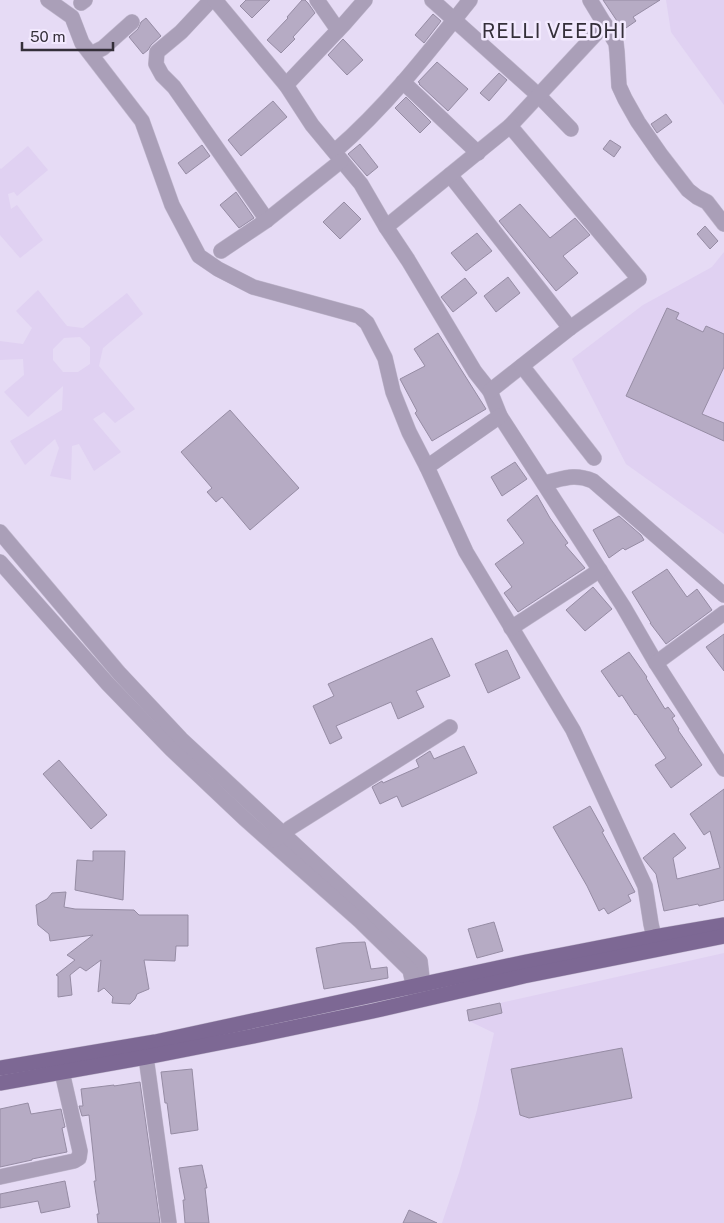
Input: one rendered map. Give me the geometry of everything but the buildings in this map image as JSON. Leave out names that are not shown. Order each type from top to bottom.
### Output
[{"type":"main road","points":[[0,1083],[246,1038],[420,993],[535,960],[724,925]]},
{"type":"main road","points":[[0,1068],[533,974],[724,936]]},
{"type":"street","points":[[48,0],[72,17],[82,43],[142,121],[172,205],[199,256],[218,269],[253,287],[359,316],[368,323],[384,358],[393,392],[406,426],[466,552],[573,730],[645,886],[654,937]]},
{"type":"street","points":[[211,0],[180,32],[157,52],[156,64],[162,76],[179,95],[267,220]]},
{"type":"street","points":[[215,0],[286,85],[312,125],[361,184],[475,372],[490,392],[500,416],[623,606],[656,663],[722,760]]},
{"type":"street","points":[[317,0],[338,30]]},
{"type":"street","points":[[286,85],[365,0]]},
{"type":"street","points":[[432,0],[538,95],[571,129]]},
{"type":"street","points":[[221,251],[267,220],[338,156],[396,91],[470,0]]},
{"type":"street","points":[[590,0],[616,43],[619,86],[638,122],[688,190],[697,198],[706,202],[724,224]]},
{"type":"street","points":[[91,54],[103,48],[132,22]]},
{"type":"street","points":[[386,227],[510,126],[605,24]]},
{"type":"street","points":[[403,82],[478,153]]},
{"type":"street","points":[[490,392],[570,328],[639,279],[510,126]]},
{"type":"street","points":[[450,175],[570,328]]},
{"type":"street","points":[[522,366],[594,458]]},
{"type":"street","points":[[427,467],[500,416]]},
{"type":"street","points":[[544,483],[576,476],[585,477],[593,481],[724,596]]},
{"type":"street","points":[[0,532],[125,680],[181,739],[257,808],[277,838]]},
{"type":"street","points":[[0,562],[108,684],[191,768],[277,838],[364,916],[410,970],[420,993]]},
{"type":"street","points":[[511,628],[600,570]]},
{"type":"street","points":[[656,663],[724,613]]},
{"type":"street","points":[[277,838],[298,822],[450,727]]},
{"type":"street","points":[[146,1057],[169,1223]]},
{"type":"street","points":[[0,1177],[74,1161],[79,1158],[80,1151],[62,1072]]},
{"type":"shaded area","points":[[666,0],[724,0],[724,105],[671,32]]},
{"type":"shaded area","points":[[28,146],[48,170],[17,196],[14,192],[8,194],[11,209],[17,205],[43,240],[20,258],[0,235],[0,168]]},
{"type":"shaded area","points":[[724,252],[724,534],[626,464],[572,359],[643,305],[712,267]]},
{"type":"shaded area","points":[[38,290],[67,326],[83,328],[127,293],[143,314],[103,348],[99,366],[135,409],[115,423],[104,412],[93,419],[121,452],[94,471],[79,444],[72,446],[71,480],[50,476],[59,448],[55,439],[25,465],[10,441],[62,410],[63,386],[28,417],[4,392],[24,375],[23,359],[0,360],[0,341],[23,344],[32,328],[16,311]],"holes":[[[80,337],[90,347],[90,364],[78,372],[63,372],[53,360],[53,349],[64,338]]]},
{"type":"shaded area","points":[[724,953],[724,1223],[442,1223],[477,1110],[494,1033],[469,1021],[502,1013],[500,1003]]},
{"type":"district","name":"RELLI VEEDHI","points":[[554,31]]}]
